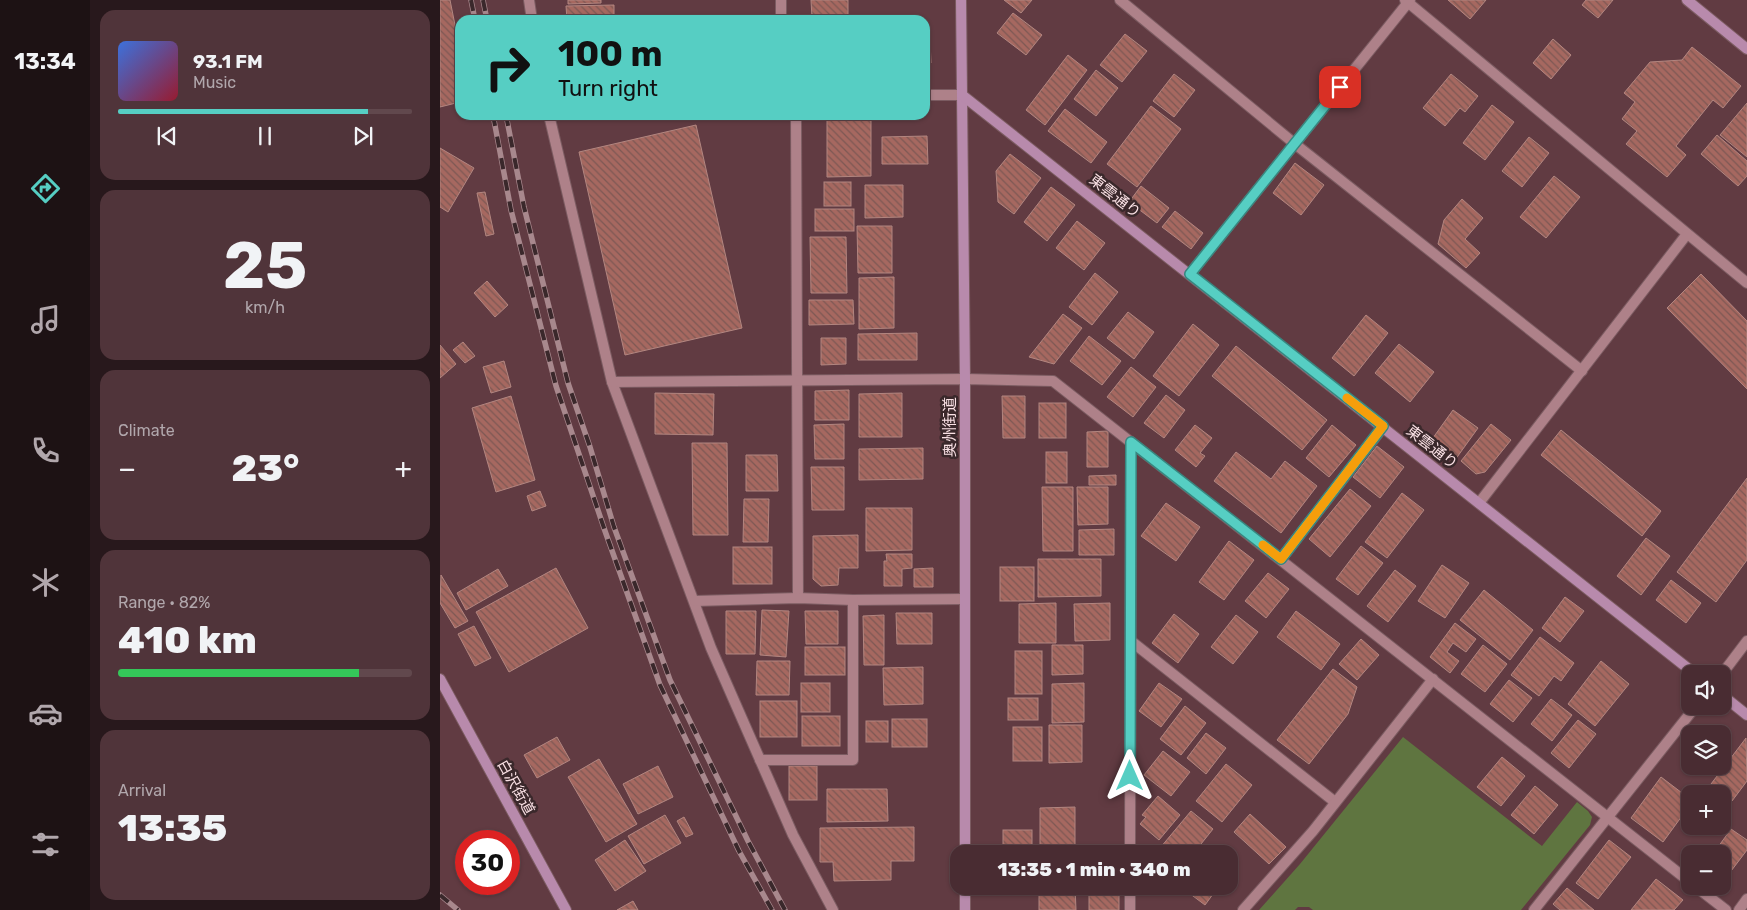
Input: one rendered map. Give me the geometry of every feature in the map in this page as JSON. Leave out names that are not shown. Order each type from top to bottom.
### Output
[{"type":"street","points":[[529,0],[531,15]]},
{"type":"street","points":[[781,0],[781,15]]},
{"type":"street","name":"奥州街道","points":[[961,0],[965,379],[965,845]]},
{"type":"street","points":[[1120,0],[1295,144],[1582,370]]},
{"type":"street","points":[[1687,0],[1747,49]]},
{"type":"street","points":[[1190,274],[1408,1],[1747,283]]},
{"type":"street","points":[[930,95],[962,95]]},
{"type":"street","name":"東雲通り","points":[[962,95],[1684,665]]},
{"type":"street","points":[[550,120],[612,382],[711,648],[793,835],[833,910]]},
{"type":"street","points":[[796,120],[798,598]]},
{"type":"street","points":[[1479,503],[1688,234]]},
{"type":"street","points":[[612,382],[965,379],[1053,381],[1681,875]]},
{"type":"street","points":[[1281,559],[1383,426]]},
{"type":"street","points":[[1130,845],[1131,442]]},
{"type":"street","points":[[695,601],[798,598],[854,600],[965,599]]},
{"type":"street","points":[[760,760],[853,760],[854,600]]},
{"type":"street","points":[[1131,641],[1335,802]]},
{"type":"street","points":[[1729,665],[1747,642]]},
{"type":"street","name":"白沢街道","points":[[440,679],[566,910]]},
{"type":"street","points":[[1243,910],[1335,802],[1433,679]]},
{"type":"street","points":[[1731,703],[1747,715]]},
{"type":"street","points":[[1534,910],[1689,715]]},
{"type":"street","points":[[965,895],[965,910]]},
{"type":"street","points":[[1130,895],[1130,910]]},
{"type":"street","points":[[1707,895],[1726,910]]},
{"type":"street","points":[[1739,910],[1747,900]]},
{"type":"green space","points":[[1403,737],[1542,846],[1577,802],[1592,817],[1590,825],[1521,910],[1313,910],[1309,907],[1298,907],[1295,910],[1259,910],[1300,864]]},
{"type":"building","points":[[440,0],[450,0],[455,25],[455,103],[440,107]]},
{"type":"building","points":[[568,0],[601,0],[601,3],[568,4]]},
{"type":"building","points":[[811,0],[848,0],[848,15],[812,15]]},
{"type":"building","points":[[1004,0],[1032,0],[1021,13]]},
{"type":"building","points":[[1448,0],[1486,0],[1470,19]]},
{"type":"building","points":[[1586,0],[1613,0],[1598,18],[1582,5]]},
{"type":"building","points":[[614,5],[614,15],[567,15],[566,6]]},
{"type":"building","points":[[1013,13],[1042,35],[1026,55],[997,33]]},
{"type":"building","points":[[1125,34],[1147,51],[1122,82],[1100,65]]},
{"type":"building","points":[[1553,39],[1571,55],[1551,79],[1533,63]]},
{"type":"building","points":[[1692,47],[1741,86],[1723,108],[1713,100],[1676,146],[1686,155],[1667,177],[1626,144],[1637,131],[1622,119],[1635,102],[1624,93],[1650,62],[1682,60]]},
{"type":"building","points":[[1068,55],[1087,70],[1045,125],[1026,110]]},
{"type":"building","points":[[1096,70],[1118,88],[1096,116],[1074,99]]},
{"type":"building","points":[[1174,74],[1195,90],[1174,117],[1153,101]]},
{"type":"building","points":[[1451,74],[1478,96],[1465,112],[1460,108],[1445,126],[1423,108]]},
{"type":"building","points":[[1747,103],[1747,157],[1720,135]]},
{"type":"building","points":[[1492,105],[1514,122],[1485,160],[1463,143]]},
{"type":"building","points":[[1151,106],[1181,129],[1137,187],[1107,164]]},
{"type":"building","points":[[1065,109],[1107,142],[1091,163],[1048,131]]},
{"type":"building","points":[[827,120],[871,120],[871,176],[827,177]]},
{"type":"building","points":[[696,125],[742,328],[625,355],[579,152]]},
{"type":"building","points":[[1717,135],[1747,161],[1747,176],[1738,186],[1701,154]]},
{"type":"building","points":[[927,136],[928,164],[882,164],[882,137]]},
{"type":"building","points":[[1529,137],[1549,153],[1522,187],[1502,171]]},
{"type":"building","points":[[440,148],[474,168],[448,212],[440,207]]},
{"type":"building","points":[[1010,154],[1041,178],[1014,214],[998,202],[996,171]]},
{"type":"building","points":[[1295,163],[1324,185],[1301,215],[1273,193]]},
{"type":"building","points":[[1554,176],[1580,197],[1546,238],[1520,217]]},
{"type":"building","points":[[824,182],[851,182],[851,206],[824,206]]},
{"type":"building","points":[[865,185],[903,185],[903,217],[865,218]]},
{"type":"building","points":[[1141,186],[1169,208],[1157,223],[1129,202]]},
{"type":"building","points":[[1051,187],[1075,205],[1047,241],[1024,222]]},
{"type":"building","points":[[485,192],[494,234],[486,236],[477,193]]},
{"type":"building","points":[[1462,199],[1483,218],[1465,239],[1480,253],[1466,268],[1438,244],[1444,220]]},
{"type":"building","points":[[815,209],[854,209],[854,231],[815,231]]},
{"type":"building","points":[[1175,211],[1203,233],[1191,249],[1162,227]]},
{"type":"building","points":[[1077,221],[1105,243],[1084,270],[1056,248]]},
{"type":"building","points":[[857,226],[892,226],[892,273],[858,273]]},
{"type":"building","points":[[810,237],[846,237],[847,293],[811,293]]},
{"type":"building","points":[[1095,273],[1118,292],[1092,325],[1069,307]]},
{"type":"building","points":[[1701,274],[1747,321],[1747,389],[1667,308]]},
{"type":"building","points":[[894,277],[894,328],[859,329],[859,278]]},
{"type":"building","points":[[487,281],[508,305],[495,317],[474,293]]},
{"type":"building","points":[[809,300],[853,300],[854,324],[809,325]]},
{"type":"building","points":[[1128,312],[1154,332],[1134,359],[1107,338]]},
{"type":"building","points":[[1063,314],[1082,328],[1054,364],[1029,357]]},
{"type":"building","points":[[1366,315],[1388,333],[1354,376],[1332,358]]},
{"type":"building","points":[[1193,324],[1219,345],[1179,396],[1153,376]]},
{"type":"building","points":[[917,333],[917,360],[858,360],[858,334]]},
{"type":"building","points":[[1089,336],[1121,361],[1102,385],[1070,361]]},
{"type":"building","points":[[821,338],[846,338],[846,364],[821,365]]},
{"type":"building","points":[[463,342],[475,356],[465,363],[453,350]]},
{"type":"building","points":[[1399,344],[1434,372],[1410,402],[1375,373]]},
{"type":"building","points":[[440,345],[456,364],[440,378]]},
{"type":"building","points":[[1236,346],[1327,420],[1302,450],[1212,376]]},
{"type":"building","points":[[504,361],[511,387],[491,393],[483,367]]},
{"type":"building","points":[[1131,367],[1156,387],[1133,417],[1107,397]]},
{"type":"building","points":[[849,390],[849,420],[815,420],[815,391]]},
{"type":"building","points":[[655,393],[714,394],[713,435],[655,434]]},
{"type":"building","points":[[902,393],[902,437],[859,437],[859,394]]},
{"type":"building","points":[[1166,395],[1185,410],[1164,438],[1144,423]]},
{"type":"building","points":[[511,396],[535,480],[496,492],[472,408]]},
{"type":"building","points":[[1002,396],[1025,396],[1025,438],[1003,438]]},
{"type":"building","points":[[1039,403],[1066,403],[1066,438],[1039,438]]},
{"type":"building","points":[[1453,410],[1478,428],[1455,460],[1430,442]]},
{"type":"building","points":[[844,424],[844,459],[815,459],[814,425]]},
{"type":"building","points":[[1491,424],[1511,440],[1485,472],[1476,474],[1461,461]]},
{"type":"building","points":[[1195,425],[1212,438],[1200,453],[1205,456],[1196,467],[1175,450]]},
{"type":"building","points":[[1332,425],[1356,445],[1329,477],[1306,458]]},
{"type":"building","points":[[1561,430],[1661,511],[1642,536],[1541,455]]},
{"type":"building","points":[[1108,431],[1108,467],[1087,467],[1087,432]]},
{"type":"building","points":[[692,443],[727,443],[728,535],[693,535]]},
{"type":"building","points":[[1377,446],[1404,467],[1380,498],[1353,477]]},
{"type":"building","points":[[923,448],[923,479],[859,480],[859,449]]},
{"type":"building","points":[[1046,452],[1067,452],[1067,483],[1046,483]]},
{"type":"building","points":[[1236,452],[1271,479],[1285,461],[1317,486],[1281,533],[1214,481]]},
{"type":"building","points":[[746,455],[777,455],[778,491],[746,491]]},
{"type":"building","points":[[811,467],[844,467],[844,510],[812,510]]},
{"type":"building","points":[[1116,475],[1116,485],[1089,485],[1089,476]]},
{"type":"building","points":[[1747,478],[1747,560],[1716,602],[1677,572]]},
{"type":"building","points":[[1042,487],[1073,487],[1073,551],[1043,551]]},
{"type":"building","points":[[1077,487],[1108,487],[1108,524],[1078,525]]},
{"type":"building","points":[[1350,489],[1371,506],[1330,557],[1309,539]]},
{"type":"building","points":[[540,491],[546,506],[532,511],[527,496]]},
{"type":"building","points":[[1402,493],[1424,510],[1387,558],[1365,542]]},
{"type":"building","points":[[744,499],[769,499],[768,542],[743,542]]},
{"type":"building","points":[[1166,503],[1200,527],[1176,561],[1141,536]]},
{"type":"building","points":[[866,508],[912,508],[912,550],[866,551]]},
{"type":"building","points":[[1114,529],[1114,555],[1079,555],[1079,530]]},
{"type":"building","points":[[858,535],[858,568],[839,568],[838,585],[821,586],[813,579],[813,536]]},
{"type":"building","points":[[1646,538],[1670,556],[1641,595],[1617,576]]},
{"type":"building","points":[[1229,541],[1254,560],[1224,600],[1199,582]]},
{"type":"building","points":[[1361,546],[1383,563],[1358,595],[1336,579]]},
{"type":"building","points":[[733,547],[772,547],[772,584],[733,584]]},
{"type":"building","points":[[886,554],[912,554],[912,568],[902,569],[902,586],[884,586],[884,561],[887,561]]},
{"type":"building","points":[[1038,559],[1101,559],[1101,596],[1038,597]]},
{"type":"building","points":[[1442,565],[1469,583],[1445,618],[1418,601]]},
{"type":"building","points":[[1000,567],[1034,567],[1034,601],[1000,601]]},
{"type":"building","points":[[556,568],[588,628],[509,672],[476,612]]},
{"type":"building","points":[[933,568],[933,587],[914,587],[914,569]]},
{"type":"building","points":[[498,569],[508,586],[466,610],[457,593]]},
{"type":"building","points":[[1395,570],[1416,586],[1388,622],[1367,606]]},
{"type":"building","points":[[1268,573],[1289,589],[1266,618],[1245,601]]},
{"type":"building","points":[[441,575],[468,621],[455,628],[440,603]]},
{"type":"building","points":[[1671,580],[1701,603],[1686,623],[1656,600]]},
{"type":"building","points":[[1484,590],[1533,630],[1510,660],[1460,620]]},
{"type":"building","points":[[1565,597],[1584,611],[1560,642],[1542,628]]},
{"type":"building","points":[[1056,603],[1056,643],[1019,643],[1019,604]]},
{"type":"building","points":[[1110,603],[1110,640],[1075,641],[1074,604]]},
{"type":"building","points":[[762,610],[789,611],[786,657],[760,655]]},
{"type":"building","points":[[726,611],[756,611],[755,654],[726,654]]},
{"type":"building","points":[[805,611],[838,611],[838,644],[806,644]]},
{"type":"building","points":[[1296,611],[1340,644],[1321,670],[1277,637]]},
{"type":"building","points":[[896,613],[932,613],[932,644],[897,644]]},
{"type":"building","points":[[1174,614],[1199,634],[1178,663],[1152,643]]},
{"type":"building","points":[[884,615],[884,665],[864,665],[863,616]]},
{"type":"building","points":[[1236,615],[1258,632],[1233,664],[1211,647]]},
{"type":"building","points":[[1455,623],[1476,639],[1466,652],[1453,643],[1447,652],[1459,661],[1450,673],[1430,657]]},
{"type":"building","points":[[474,626],[491,658],[475,666],[458,634]]},
{"type":"building","points":[[1540,637],[1574,663],[1561,681],[1554,676],[1539,696],[1511,675]]},
{"type":"building","points":[[1361,639],[1379,655],[1357,680],[1339,664]]},
{"type":"building","points":[[1052,645],[1083,645],[1083,674],[1052,675]]},
{"type":"building","points":[[1483,645],[1507,664],[1485,692],[1461,674]]},
{"type":"building","points":[[805,647],[845,647],[845,675],[805,675]]},
{"type":"building","points":[[1015,651],[1042,651],[1042,694],[1015,694]]},
{"type":"building","points":[[757,661],[790,661],[789,695],[756,695]]},
{"type":"building","points":[[1601,661],[1629,684],[1595,726],[1568,704]]},
{"type":"building","points":[[923,667],[923,704],[884,705],[883,668]]},
{"type":"building","points":[[1333,669],[1357,687],[1348,714],[1309,764],[1277,740]]},
{"type":"building","points":[[1509,680],[1532,698],[1513,722],[1490,704]]},
{"type":"building","points":[[801,683],[830,683],[830,712],[801,712]]},
{"type":"building","points":[[1084,683],[1084,722],[1052,723],[1052,684]]},
{"type":"building","points":[[1159,683],[1182,699],[1161,727],[1139,711]]},
{"type":"building","points":[[1008,698],[1038,698],[1038,720],[1008,720]]},
{"type":"building","points":[[1551,699],[1572,715],[1552,741],[1531,724]]},
{"type":"building","points":[[760,701],[797,701],[797,737],[760,737]]},
{"type":"building","points":[[1185,706],[1206,723],[1181,755],[1160,739]]},
{"type":"building","points":[[802,716],[840,716],[840,746],[802,746]]},
{"type":"building","points":[[892,719],[927,719],[927,747],[892,747]]},
{"type":"building","points":[[1578,720],[1596,734],[1569,768],[1551,753]]},
{"type":"building","points":[[866,721],[888,721],[888,742],[866,742]]},
{"type":"building","points":[[1049,725],[1082,725],[1082,762],[1049,763]]},
{"type":"building","points":[[1013,727],[1042,727],[1042,761],[1013,761]]},
{"type":"building","points":[[1206,733],[1226,748],[1206,774],[1187,758]]},
{"type":"building","points":[[557,737],[570,760],[537,778],[524,755]]},
{"type":"building","points":[[1746,738],[1747,781],[1732,801],[1731,785],[1711,784],[1718,775],[1731,775],[1731,758]]},
{"type":"building","points":[[1163,751],[1190,772],[1171,796],[1144,775]]},
{"type":"building","points":[[1502,757],[1525,776],[1501,806],[1477,787]]},
{"type":"building","points":[[599,759],[637,824],[606,842],[568,777]]},
{"type":"building","points":[[1226,764],[1252,785],[1222,822],[1196,801]]},
{"type":"building","points":[[658,766],[673,797],[638,814],[623,784]]},
{"type":"building","points":[[789,766],[817,766],[817,800],[789,800]]},
{"type":"building","points":[[1661,777],[1681,792],[1681,817],[1663,842],[1631,818]]},
{"type":"building","points":[[1535,786],[1558,805],[1534,834],[1511,815]]},
{"type":"building","points":[[827,789],[887,789],[888,821],[827,822]]},
{"type":"building","points":[[1158,796],[1180,815],[1159,840],[1140,824],[1146,817],[1142,815]]},
{"type":"building","points":[[1075,807],[1075,845],[1040,845],[1040,808]]},
{"type":"building","points":[[1191,811],[1213,829],[1200,845],[1163,845]]},
{"type":"building","points":[[1250,814],[1286,847],[1269,864],[1234,832]]},
{"type":"building","points":[[665,815],[681,843],[644,864],[628,836]]},
{"type":"building","points":[[684,817],[693,834],[686,837],[677,821]]},
{"type":"building","points":[[914,827],[914,861],[891,861],[891,880],[834,881],[833,862],[820,862],[820,828]]},
{"type":"building","points":[[1731,829],[1747,840],[1747,850],[1731,871],[1731,845],[1719,845],[1727,835],[1731,835]]},
{"type":"building","points":[[1003,830],[1032,830],[1032,845],[1003,845]]},
{"type":"building","points":[[625,840],[646,871],[615,891],[595,860]]},
{"type":"building","points":[[1609,840],[1631,857],[1598,899],[1576,883]]},
{"type":"building","points":[[1656,879],[1683,900],[1674,910],[1631,910]]},
{"type":"building","points":[[1567,888],[1594,910],[1560,910],[1553,904]]},
{"type":"building","points":[[1039,895],[1075,895],[1076,910],[1039,910]]},
{"type":"building","points":[[1089,895],[1119,895],[1119,910],[1089,910]]},
{"type":"building","points":[[1192,895],[1212,895],[1205,905]]},
{"type":"building","points":[[633,901],[638,910],[617,910]]},
{"type":"railway","points":[[471,0],[474,15]]},
{"type":"railway","points":[[483,0],[486,15]]},
{"type":"railway","points":[[494,120],[511,210],[556,386],[605,531],[660,685],[739,851],[772,910]]},
{"type":"railway","points":[[507,120],[524,207],[568,383],[614,527],[670,680],[748,841],[785,910]]},
{"type":"railway","points":[[440,895],[458,910]]},
{"type":"slow traffic","points":[[1263,545],[1281,559],[1383,426],[1347,398]]},
{"type":"route","points":[[1130,776],[1131,442],[1281,559],[1383,426],[1190,274],[1340,87]]}]
